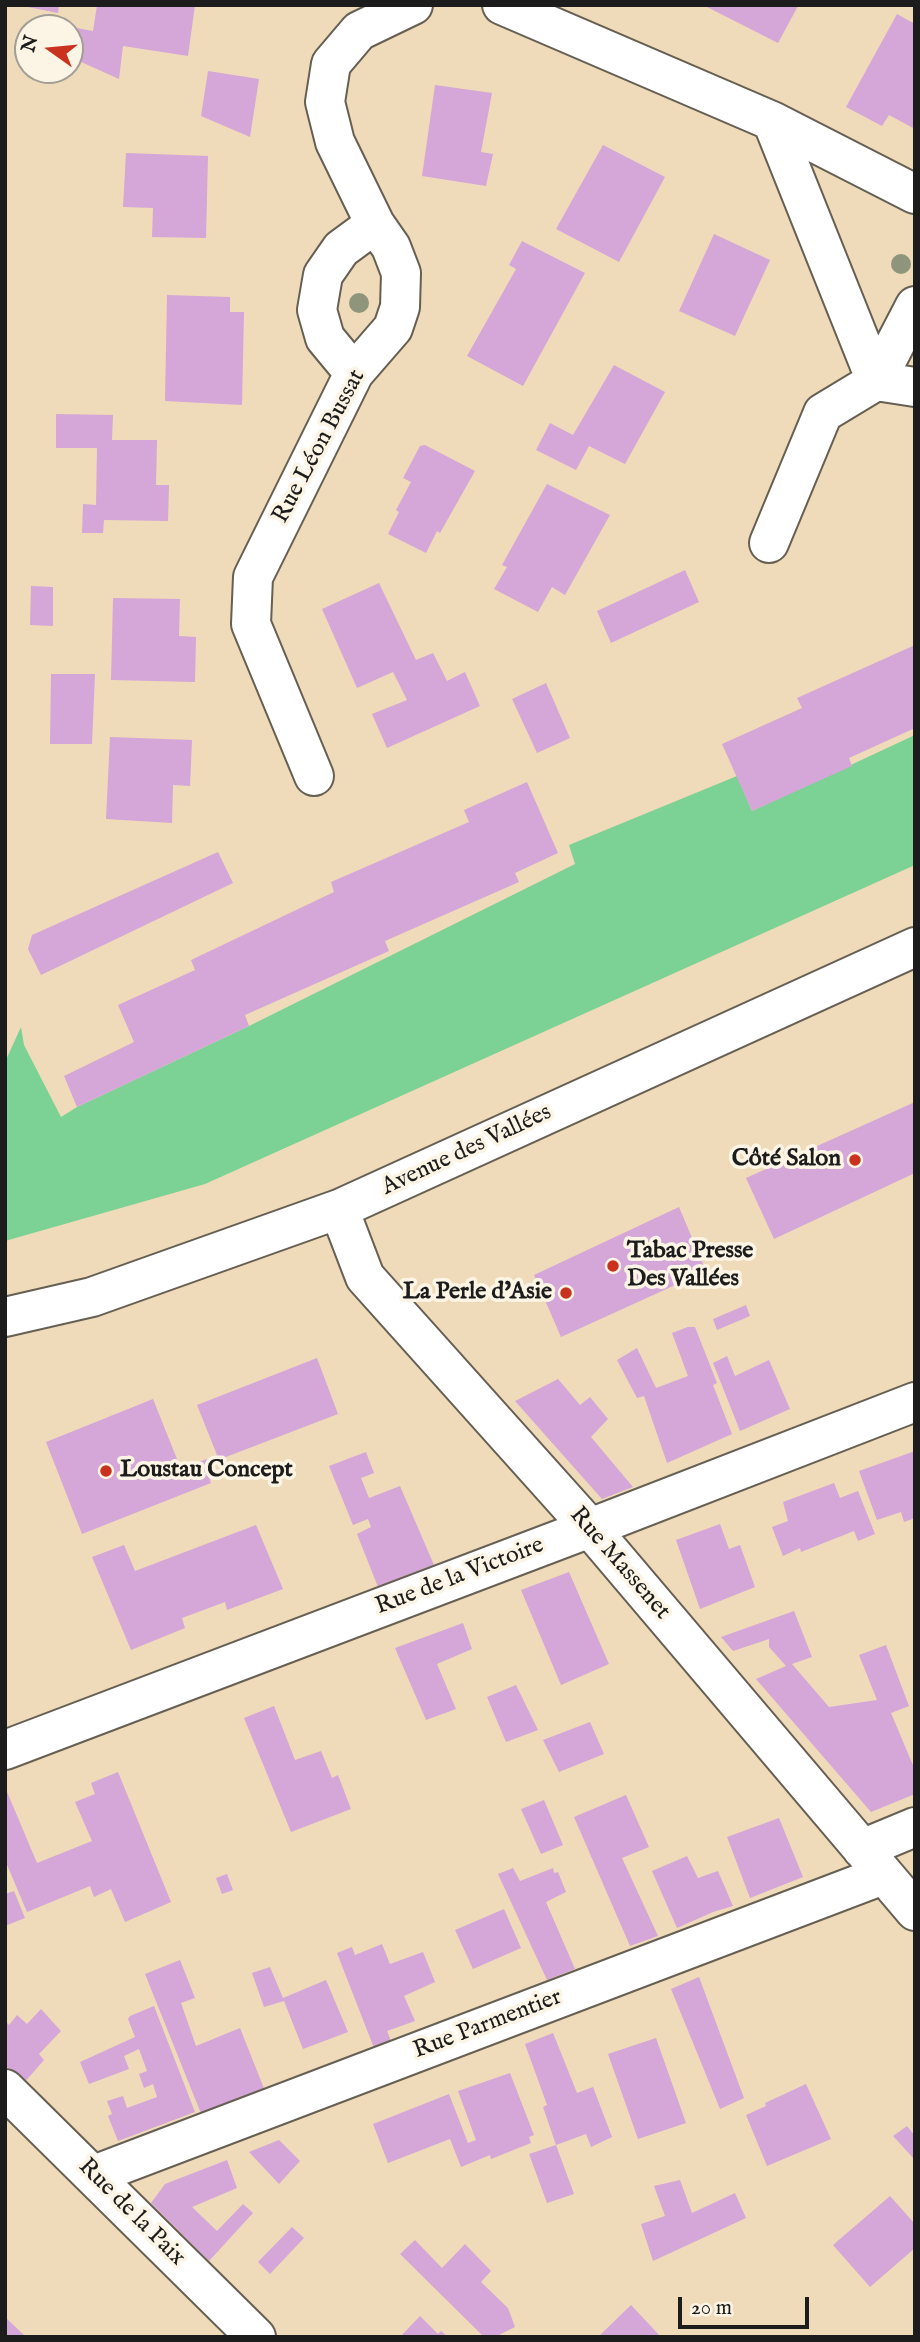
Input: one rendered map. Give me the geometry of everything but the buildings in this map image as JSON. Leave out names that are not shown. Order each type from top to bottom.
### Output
[{"type":"street","name":"Rue Léon Bussat","points":[[314,776],[251,624],[253,577],[354,373],[393,328],[400,307],[401,273],[391,247],[375,224],[335,142],[325,102],[331,64],[359,32],[413,5]]},
{"type":"street","points":[[502,5],[772,121],[915,194]]},
{"type":"street","points":[[772,121],[876,381]]},
{"type":"street","points":[[354,373],[325,338],[317,310],[323,275],[341,249],[375,224]]},
{"type":"street","points":[[769,543],[823,413],[876,381],[915,306]]},
{"type":"street","points":[[876,381],[915,387]]},
{"type":"street","name":"Avenue des Vallées","points":[[5,1317],[92,1297],[339,1209],[915,947]]},
{"type":"street","name":"Rue Massenet","points":[[339,1209],[365,1277],[590,1528],[915,1911]]},
{"type":"street","name":"Rue de la Victoire","points":[[5,1750],[915,1402]]},
{"type":"street","name":"Rue Parmentier","points":[[94,2175],[872,1862],[915,1827]]},
{"type":"street","name":"Rue de la Paix","points":[[5,2089],[256,2337]]},
{"type":"green space","points":[[915,735],[915,865],[205,1184],[5,1241],[5,1062],[21,1027],[24,1045],[61,1117],[575,864],[569,845],[737,776],[752,811]]},
{"type":"place","name":"Côté Salon","points":[[855,1160]]},
{"type":"place","name":"Tabac Presse Des Vallées","points":[[613,1266]]},
{"type":"place","name":"La Perle d'Asie","points":[[566,1293]]},
{"type":"place","name":"Loustau Concept","points":[[106,1471]]}]
